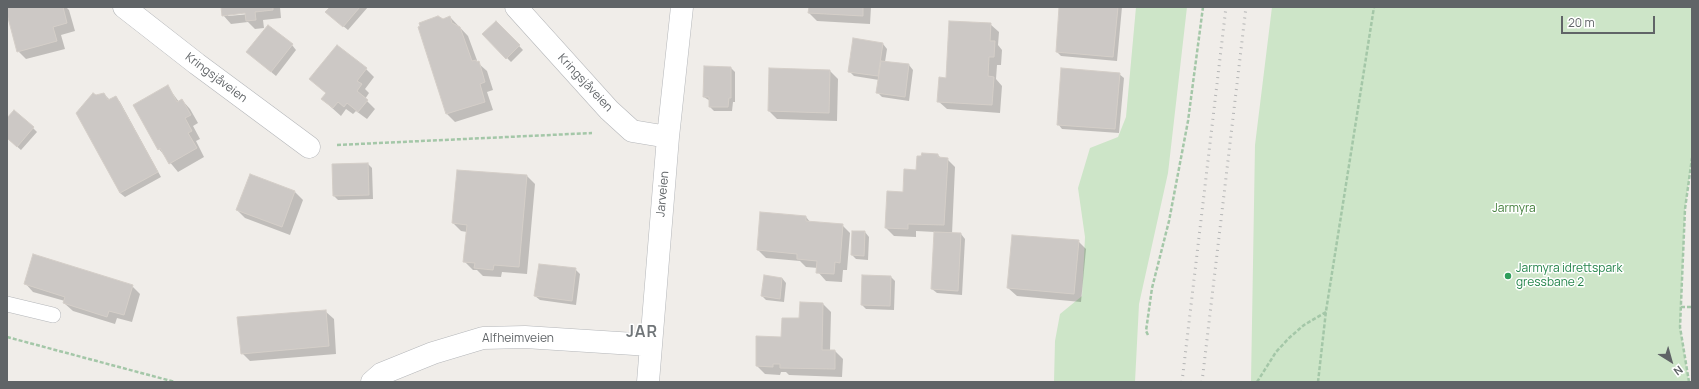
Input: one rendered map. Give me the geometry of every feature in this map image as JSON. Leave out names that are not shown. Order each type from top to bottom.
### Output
[{"type":"street","name":"Kringsjåveien","points":[[124,7],[309,147]]},
{"type":"street","name":"Kringsjåveien","points":[[516,7],[609,110],[632,131]]},
{"type":"street","name":"Jarveien","points":[[648,382],[668,138],[682,7]]},
{"type":"street","points":[[632,131],[668,138]]},
{"type":"street","name":"Alfheimveien","points":[[372,382],[381,374],[433,353],[483,338],[525,337],[650,345]]},
{"type":"lane","points":[[7,304],[52,315]]},
{"type":"path","points":[[1148,335],[1146,331],[1152,288],[1169,221],[1188,121],[1203,7]]},
{"type":"path","points":[[1318,382],[1326,311],[1374,7]]},
{"type":"path","points":[[309,147],[632,131]]},
{"type":"path","points":[[1688,382],[1680,327],[1685,209],[1692,158]]},
{"type":"path","points":[[1681,307],[1692,307]]},
{"type":"path","points":[[1257,382],[1276,352],[1288,338],[1304,325],[1326,311]]},
{"type":"path","points":[[7,337],[175,382]]},
{"type":"green space","points":[[1136,7],[1187,7],[1168,173],[1139,304],[1135,382],[1054,382],[1055,341],[1060,314],[1082,296],[1085,237],[1078,188],[1090,148],[1118,137],[1126,117]]},
{"type":"green space","name":"Jarmyra","points":[[1272,7],[1692,7],[1692,158],[1685,209],[1680,327],[1689,382],[1251,382],[1255,145]]},
{"type":"building","points":[[7,7],[63,7],[67,23],[53,27],[57,41],[17,52],[7,14]]},
{"type":"building","points":[[221,7],[273,7],[273,10],[255,12],[256,20],[246,21],[245,13],[222,16]]},
{"type":"building","points":[[330,7],[360,7],[343,27],[325,12]]},
{"type":"building","points":[[809,7],[863,7],[863,16],[808,13]]},
{"type":"building","points":[[1059,7],[1118,7],[1113,57],[1056,52]]},
{"type":"building","points":[[438,16],[443,19],[450,16],[452,23],[460,27],[472,61],[479,61],[485,82],[480,84],[485,102],[446,114],[418,27],[420,26],[419,23]]},
{"type":"building","points":[[496,21],[520,45],[506,59],[482,34]]},
{"type":"building","points":[[949,21],[991,23],[990,41],[995,41],[994,57],[989,57],[988,76],[994,77],[992,105],[937,102],[939,77],[946,78]]},
{"type":"building","points":[[268,25],[293,44],[271,72],[246,52]]},
{"type":"building","points":[[853,38],[883,43],[878,76],[848,72]]},
{"type":"building","points":[[337,45],[367,68],[357,81],[362,84],[357,91],[368,100],[358,112],[347,103],[344,107],[338,102],[333,108],[321,99],[326,93],[309,79]]},
{"type":"building","points":[[881,61],[909,64],[905,97],[876,93]]},
{"type":"building","points":[[704,66],[731,67],[731,98],[729,98],[728,107],[709,107],[709,97],[703,97]]},
{"type":"building","points":[[769,68],[830,70],[829,113],[768,111]]},
{"type":"building","points":[[1061,68],[1120,73],[1115,129],[1057,125]]},
{"type":"building","points":[[168,85],[177,102],[182,99],[191,115],[185,118],[192,131],[188,133],[197,148],[169,164],[160,148],[158,150],[133,105]]},
{"type":"building","points":[[93,93],[96,95],[104,93],[108,100],[116,96],[158,172],[120,193],[76,113]]},
{"type":"building","points":[[14,110],[34,127],[17,147],[7,138],[7,118]]},
{"type":"building","points":[[922,153],[938,154],[938,157],[948,158],[944,225],[908,224],[908,229],[885,228],[887,191],[903,192],[904,169],[916,170],[917,156],[921,156]]},
{"type":"building","points":[[368,163],[369,195],[333,196],[332,164]]},
{"type":"building","points":[[457,170],[527,175],[519,267],[494,265],[493,270],[474,268],[475,263],[463,262],[467,225],[452,223]]},
{"type":"building","points":[[250,174],[295,191],[282,227],[236,210]]},
{"type":"building","points":[[760,212],[806,216],[806,221],[843,224],[840,263],[835,262],[834,274],[816,273],[817,261],[797,259],[797,254],[757,250]]},
{"type":"building","points":[[852,231],[865,231],[864,256],[851,255]]},
{"type":"building","points":[[934,232],[961,233],[958,291],[931,289]]},
{"type":"building","points":[[1012,235],[1079,240],[1074,294],[1007,288]]},
{"type":"building","points":[[33,254],[133,285],[124,315],[109,311],[107,317],[63,303],[65,297],[24,284]]},
{"type":"building","points":[[539,264],[576,268],[572,301],[534,296]]},
{"type":"building","points":[[764,275],[782,278],[780,299],[761,296]]},
{"type":"building","points":[[862,275],[891,276],[890,306],[861,305]]},
{"type":"building","points":[[800,302],[823,303],[822,350],[835,350],[835,369],[780,368],[780,364],[773,364],[773,367],[756,366],[756,336],[781,337],[782,318],[799,318]]},
{"type":"building","points":[[326,310],[329,346],[241,354],[237,317]]},
{"type":"railway","points":[[1182,382],[1226,7]]},
{"type":"railway","points":[[1202,382],[1246,7]]},
{"type":"place","name":"Jarmyra idrettspark gressbane 2","points":[[1508,276]]},
{"type":"district","name":"JAR","points":[[642,333]]}]
